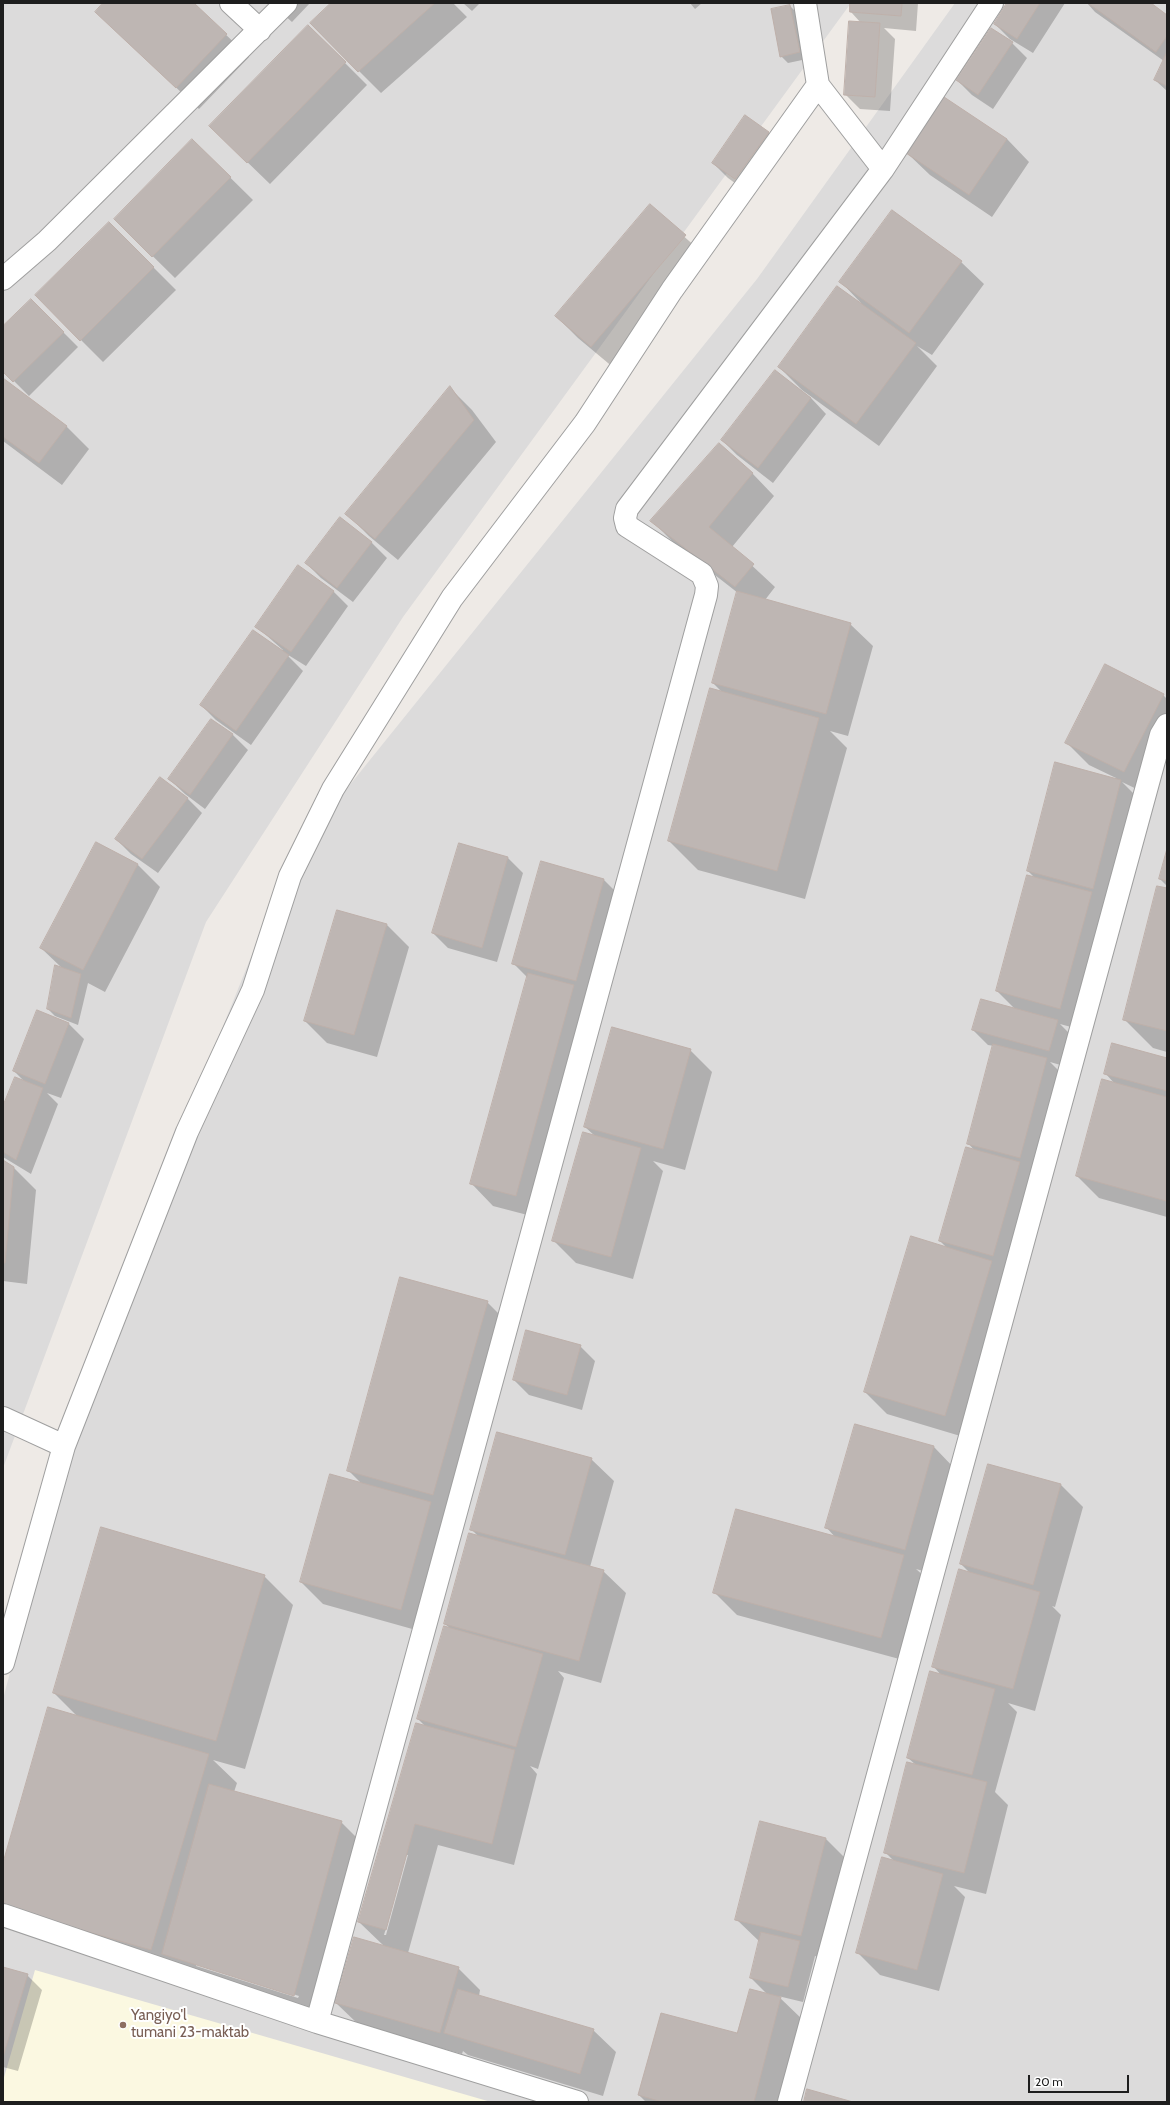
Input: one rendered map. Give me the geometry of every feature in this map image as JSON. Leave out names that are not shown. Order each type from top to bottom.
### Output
[{"type":"street","points":[[231,3],[260,30]]},
{"type":"street","points":[[3,279],[47,241],[286,3]]},
{"type":"street","points":[[805,3],[818,85],[833,107],[883,169]]},
{"type":"street","points":[[317,2022],[706,595],[707,586],[702,574],[627,526],[625,518],[632,503],[883,169],[992,3]]},
{"type":"street","points":[[3,1663],[64,1446],[187,1132],[254,990],[290,876],[333,789],[452,598],[585,423],[672,290],[818,85]]},
{"type":"street","points":[[788,2102],[1161,735],[1167,725]]},
{"type":"street","points":[[3,1418],[64,1446]]},
{"type":"street","points":[[3,1915],[317,2022],[577,2102]]},
{"type":"shaded area","points":[[3,3],[851,3],[403,617],[206,922],[3,1468]]},
{"type":"shaded area","points":[[955,3],[1167,3],[1167,2102],[3,2102],[3,1699],[105,1318],[291,858],[757,279]]},
{"type":"shaded area","name":"Yangiyo'l tumani 23-maktab","points":[[35,1970],[491,2102],[3,2102],[3,2081]]},
{"type":"building","points":[[103,3],[194,3],[227,34],[176,88],[95,12]]},
{"type":"building","points":[[331,3],[435,3],[358,72],[310,23]]},
{"type":"building","points":[[850,3],[902,3],[901,16],[850,12]]},
{"type":"building","points":[[1007,3],[1040,3],[1017,39],[994,24]]},
{"type":"building","points":[[1088,3],[1151,3],[1167,15],[1167,36],[1156,52]]},
{"type":"building","points":[[790,5],[800,52],[780,57],[771,9]]},
{"type":"building","points":[[849,21],[880,23],[875,97],[844,95]]},
{"type":"building","points":[[308,25],[346,62],[247,163],[209,126]]},
{"type":"building","points":[[991,28],[1013,42],[978,95],[956,80]]},
{"type":"building","points":[[1167,52],[1167,86],[1154,80]]},
{"type":"building","points":[[944,97],[1007,139],[969,195],[906,153]]},
{"type":"building","points":[[745,115],[769,132],[735,179],[712,163]]},
{"type":"building","points":[[192,139],[231,177],[152,257],[114,219]]},
{"type":"building","points":[[650,204],[686,235],[591,347],[555,316]]},
{"type":"building","points":[[892,210],[962,261],[909,333],[839,282]]},
{"type":"building","points":[[109,222],[154,267],[80,341],[35,295]]},
{"type":"building","points":[[837,286],[916,343],[856,424],[778,367]]},
{"type":"building","points":[[31,299],[64,332],[13,382],[3,372],[3,326]]},
{"type":"building","points":[[775,370],[811,398],[758,468],[721,440]]},
{"type":"building","points":[[3,378],[67,426],[39,463],[3,437]]},
{"type":"building","points":[[450,386],[474,420],[375,539],[345,514]]},
{"type":"building","points":[[719,443],[753,473],[709,527],[754,564],[735,587],[650,521]]},
{"type":"building","points":[[340,517],[372,542],[337,588],[305,563]]},
{"type":"building","points":[[298,565],[334,591],[291,652],[255,627]]},
{"type":"building","points":[[737,591],[851,623],[826,714],[712,683]]},
{"type":"building","points":[[253,630],[289,655],[236,731],[200,705]]},
{"type":"building","points":[[1105,664],[1164,694],[1124,772],[1065,743]]},
{"type":"building","points":[[710,688],[819,718],[777,871],[668,841]]},
{"type":"building","points":[[211,719],[233,734],[190,795],[168,779]]},
{"type":"building","points":[[1055,762],[1121,780],[1093,889],[1027,871]]},
{"type":"building","points":[[160,777],[188,798],[142,859],[115,839]]},
{"type":"building","points":[[96,842],[138,864],[83,970],[40,948]]},
{"type":"building","points":[[459,843],[508,857],[482,948],[432,933]]},
{"type":"building","points":[[1167,849],[1167,881],[1159,879]]},
{"type":"building","points":[[541,861],[604,879],[576,981],[512,964]]},
{"type":"building","points":[[1027,875],[1092,892],[1060,1009],[996,991]]},
{"type":"building","points":[[1157,886],[1167,888],[1167,1031],[1123,1020]]},
{"type":"building","points":[[337,910],[387,924],[354,1035],[304,1021]]},
{"type":"building","points":[[55,965],[81,974],[71,1018],[47,1009]]},
{"type":"building","points":[[528,973],[574,985],[516,1196],[470,1184]]},
{"type":"building","points":[[981,999],[1058,1020],[1049,1051],[972,1030]]},
{"type":"building","points":[[37,1010],[69,1023],[45,1084],[13,1071]]},
{"type":"building","points":[[612,1027],[691,1049],[663,1149],[584,1127]]},
{"type":"building","points":[[1112,1043],[1167,1058],[1167,1091],[1104,1074]]},
{"type":"building","points":[[993,1044],[1047,1058],[1020,1158],[967,1144]]},
{"type":"building","points":[[15,1077],[43,1088],[16,1160],[3,1152],[3,1106]]},
{"type":"building","points":[[1102,1079],[1167,1097],[1166,1201],[1076,1176]]},
{"type":"building","points":[[583,1132],[641,1148],[611,1257],[552,1241]]},
{"type":"building","points":[[966,1147],[1020,1162],[993,1256],[939,1241]]},
{"type":"building","points":[[3,1160],[14,1167],[5,1263],[3,1263]]},
{"type":"building","points":[[911,1236],[992,1261],[945,1416],[864,1392]]},
{"type":"building","points":[[400,1277],[488,1301],[433,1495],[347,1471]]},
{"type":"building","points":[[526,1330],[581,1345],[567,1395],[513,1380]]},
{"type":"building","points":[[855,1424],[934,1446],[905,1550],[825,1528]]},
{"type":"building","points":[[497,1432],[592,1458],[565,1555],[470,1530]]},
{"type":"building","points":[[988,1464],[1061,1484],[1033,1585],[960,1564]]},
{"type":"building","points":[[330,1474],[431,1502],[401,1610],[300,1582]]},
{"type":"building","points":[[736,1509],[904,1555],[881,1638],[713,1593]]},
{"type":"building","points":[[101,1527],[265,1575],[216,1741],[53,1693]]},
{"type":"building","points":[[469,1533],[604,1570],[579,1661],[444,1624]]},
{"type":"building","points":[[959,1569],[1040,1592],[1013,1689],[932,1667]]},
{"type":"building","points":[[444,1626],[543,1654],[516,1747],[417,1719]]},
{"type":"building","points":[[930,1671],[995,1689],[972,1775],[907,1758]]},
{"type":"building","points":[[48,1707],[209,1754],[151,1950],[3,1907],[3,1863]]},
{"type":"building","points":[[416,1723],[515,1750],[492,1844],[415,1824],[386,1930],[358,1922]]},
{"type":"building","points":[[907,1762],[987,1782],[964,1873],[884,1853]]},
{"type":"building","points":[[209,1784],[342,1821],[294,1996],[162,1954]]},
{"type":"building","points":[[760,1821],[826,1838],[801,1936],[735,1920]]},
{"type":"building","points":[[882,1857],[943,1874],[917,1970],[856,1953]]},
{"type":"building","points":[[761,1932],[800,1941],[788,1987],[750,1978]]},
{"type":"building","points":[[354,1937],[459,1967],[440,2033],[335,2003]]},
{"type":"building","points":[[3,1967],[28,1974],[3,2057]]},
{"type":"building","points":[[458,1989],[594,2029],[580,2074],[444,2033]]},
{"type":"building","points":[[750,1989],[781,1997],[754,2102],[662,2102],[638,2095],[661,2013],[737,2033]]},
{"type":"building","points":[[807,2089],[853,2102],[804,2102]]},
{"type":"place","name":"Yangiyo'l tumani 23-maktab","points":[[123,2025]]}]
